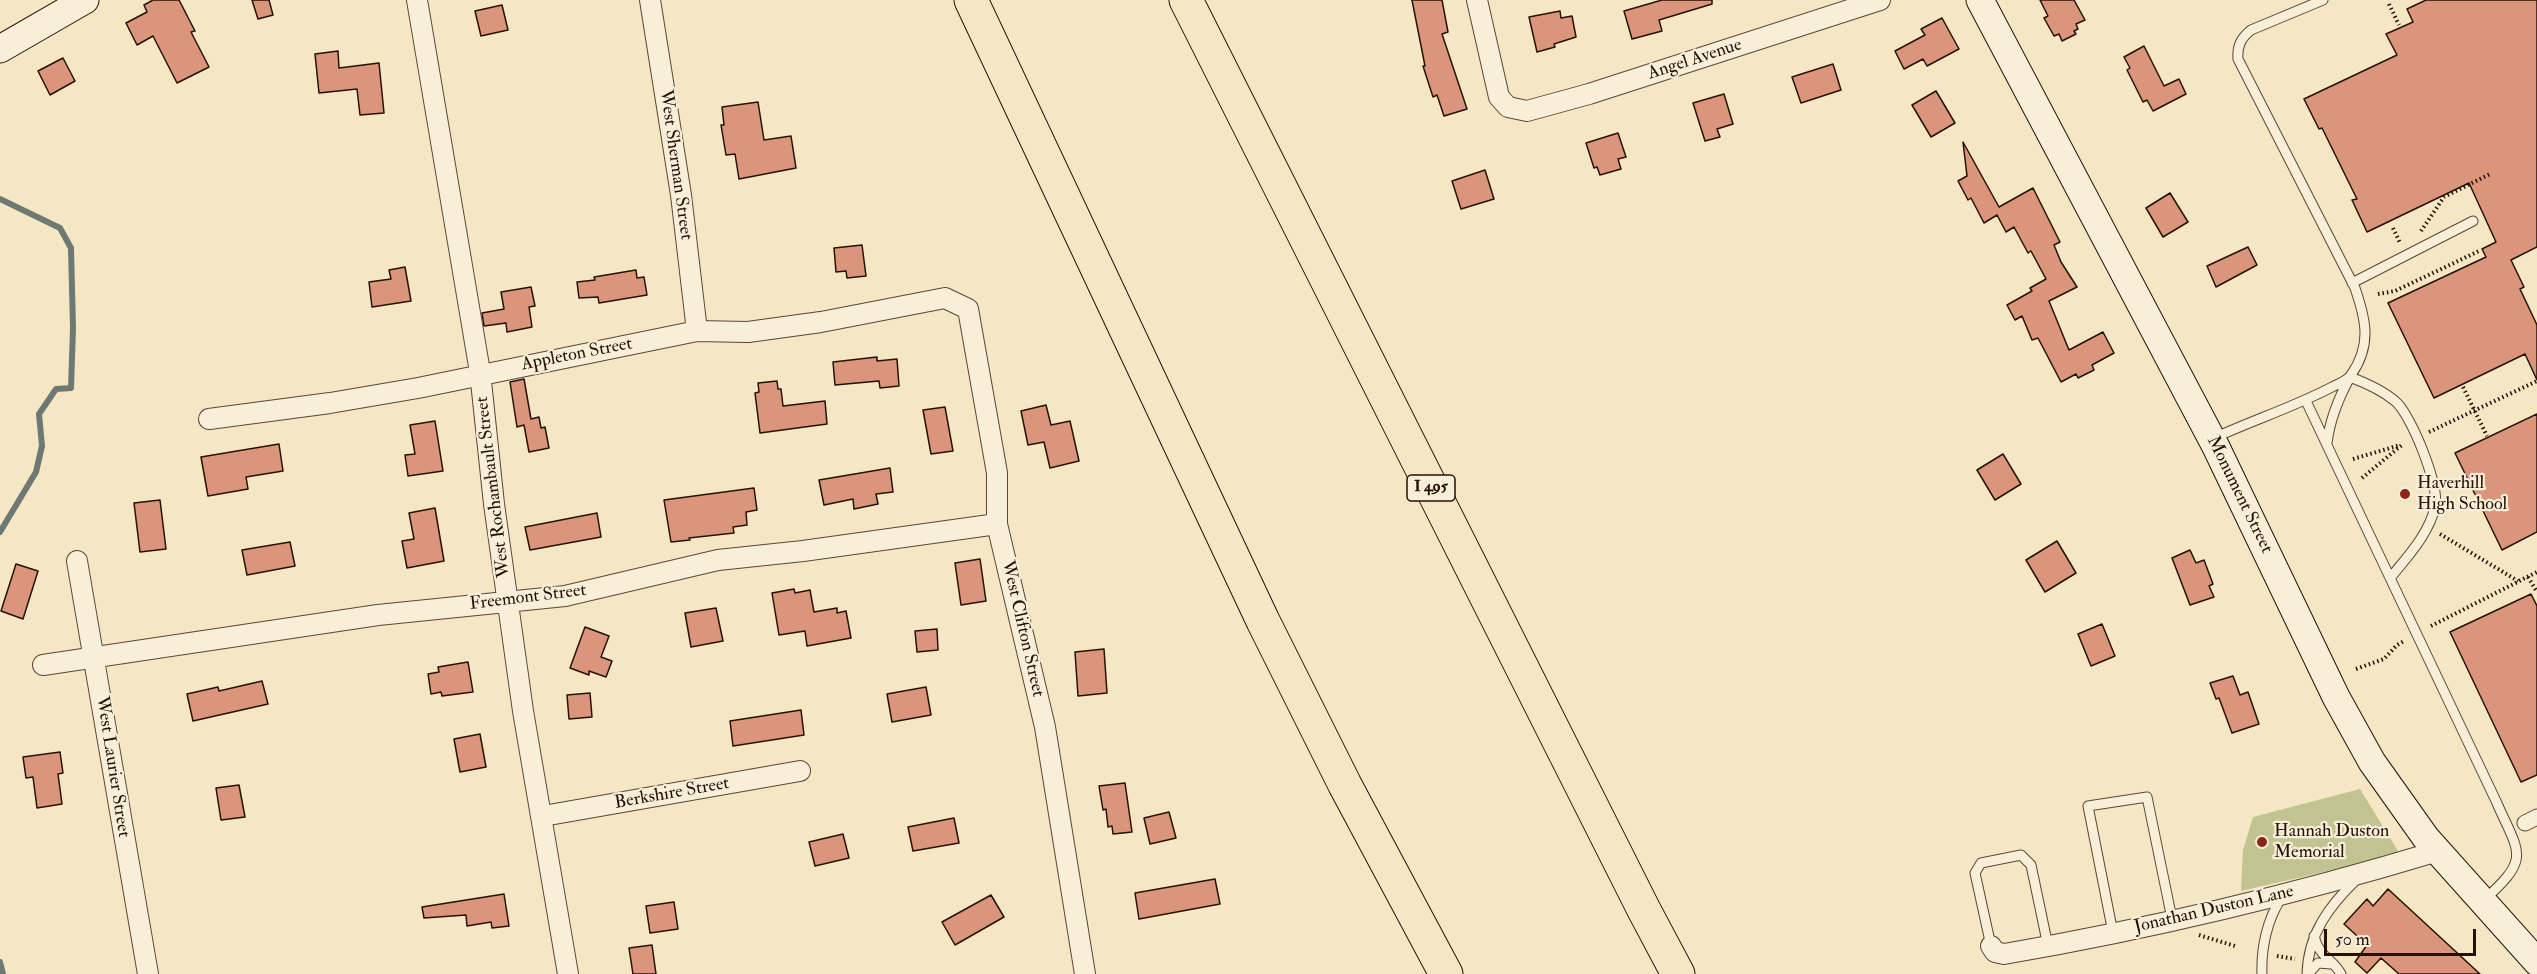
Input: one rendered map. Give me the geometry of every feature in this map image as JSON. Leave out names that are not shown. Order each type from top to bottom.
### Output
[{"type":"highway","points":[[971,0],[1263,621],[1345,785],[1446,974]]},
{"type":"highway","name":"I 495","points":[[1186,0],[1343,316],[1678,974]]},
{"type":"main road","points":[[0,50],[85,0]]},
{"type":"main road","name":"Monument Street","points":[[1980,0],[2212,440],[2336,697],[2372,762],[2438,851],[2537,962]]},
{"type":"street","name":"West Rochambault Street","points":[[417,0],[480,375],[494,504],[523,711],[543,816],[568,974]]},
{"type":"street","name":"West Sherman Street","points":[[650,0],[681,195],[697,331]]},
{"type":"street","name":"Angel Avenue","points":[[1477,0],[1497,91],[1502,102],[1508,107],[1527,111],[1589,94],[1880,0]]},
{"type":"street","name":"Appleton Street","points":[[209,419],[330,403],[418,388],[697,331],[758,331],[821,322],[945,298]]},
{"type":"street","name":"West Clifton Street","points":[[945,298],[968,309],[997,473],[998,524],[1045,727],[1085,974]]},
{"type":"street","name":"Freemont Street","points":[[43,665],[378,615],[565,596],[718,560],[803,551],[998,524]]},
{"type":"street","name":"West Laurier Street","points":[[77,561],[148,974]]},
{"type":"street","name":"Berkshire Street","points":[[543,816],[800,771]]},
{"type":"street","name":"Jonathan Duston Lane","points":[[1991,946],[1995,952],[2004,954],[2113,933],[2361,875],[2438,851]]},
{"type":"lane","points":[[2323,0],[2252,30],[2244,36],[2239,45],[2238,59],[2352,283],[2367,325],[2361,356],[2332,416],[2327,443]]},
{"type":"lane","points":[[2352,283],[2473,222]]},
{"type":"lane","points":[[2212,440],[2306,401],[2350,377]]},
{"type":"lane","points":[[2350,377],[2380,390],[2397,402],[2428,463],[2436,487],[2435,507],[2428,526],[2391,578]]},
{"type":"lane","points":[[2306,401],[2496,801],[2517,850],[2514,869],[2482,902]]},
{"type":"lane","points":[[2113,933],[2088,806],[2146,797],[2172,919]]},
{"type":"lane","points":[[1991,946],[1975,873],[1981,863],[2021,855],[2031,865],[2048,946]]},
{"type":"lane","points":[[2307,974],[2309,952],[2325,913],[2361,875]]},
{"type":"lane","points":[[2262,974],[2263,944],[2276,905],[2286,893]]},
{"type":"lane","points":[[2314,936],[2319,952],[2341,974]]},
{"type":"lane","points":[[2307,974],[2318,963],[2333,964]]},
{"type":"path","points":[[2389,4],[2399,25]]},
{"type":"path","points":[[2420,232],[2444,197],[2490,174]]},
{"type":"path","points":[[2393,228],[2400,243],[2409,237]]},
{"type":"path","points":[[2378,294],[2395,291],[2479,251]]},
{"type":"path","points":[[2429,432],[2537,381]]},
{"type":"path","points":[[2463,387],[2487,436]]},
{"type":"path","points":[[2352,459],[2403,444],[2362,478]]},
{"type":"path","points":[[2437,532],[2519,581]]},
{"type":"path","points":[[2431,626],[2537,572]]},
{"type":"path","points":[[2528,577],[2537,592]]},
{"type":"path","points":[[2356,669],[2384,659],[2404,641]]},
{"type":"path","points":[[2196,933],[2235,946]]},
{"type":"green space","points":[[2360,789],[2398,851],[2393,856],[2241,891],[2243,850],[2253,817]]},
{"type":"building","points":[[153,0],[179,0],[195,31],[191,32],[209,67],[177,83],[153,36],[137,45],[126,23],[147,12],[144,5]]},
{"type":"building","points":[[252,0],[269,0],[273,15],[258,19]]},
{"type":"building","points":[[1412,0],[1442,0],[1448,32],[1442,34],[1467,109],[1444,116],[1437,95],[1433,97],[1423,66],[1425,66]]},
{"type":"building","points":[[1662,0],[1712,0],[1712,4],[1659,20],[1662,31],[1632,39],[1624,11]]},
{"type":"building","points":[[2040,0],[2074,0],[2085,20],[2076,24],[2078,29],[2074,31],[2076,34],[2062,41],[2059,34],[2054,36],[2044,18],[2048,16]]},
{"type":"building","points":[[2426,0],[2537,0],[2537,247],[2511,260],[2524,287],[2520,289],[2537,325],[2537,380],[2525,354],[2434,398],[2388,303],[2486,257],[2482,249],[2496,242],[2469,183],[2367,232],[2352,200],[2357,199],[2322,128],[2319,129],[2304,99],[2397,55],[2386,34],[2413,22],[2407,9]]},
{"type":"building","points":[[502,5],[508,30],[481,36],[475,11]]},
{"type":"building","points":[[1560,11],[1561,18],[1572,16],[1576,37],[1537,52],[1529,17]]},
{"type":"building","points":[[1942,18],[1959,49],[1927,66],[1923,59],[1904,69],[1895,51],[1925,35],[1921,29]]},
{"type":"building","points":[[2144,46],[2164,86],[2179,79],[2186,94],[2153,111],[2147,100],[2143,102],[2127,70],[2130,68],[2124,57]]},
{"type":"building","points":[[338,51],[339,68],[379,63],[384,113],[360,115],[357,89],[319,93],[315,54]]},
{"type":"building","points":[[63,58],[75,81],[50,95],[38,71]]},
{"type":"building","points":[[1833,64],[1841,90],[1801,103],[1792,77]]},
{"type":"building","points":[[1936,91],[1955,123],[1931,137],[1912,105]]},
{"type":"building","points":[[1724,94],[1733,124],[1717,129],[1720,137],[1705,141],[1693,103]]},
{"type":"building","points":[[758,102],[764,140],[791,136],[796,168],[739,179],[735,154],[726,155],[721,125],[724,125],[722,107]]},
{"type":"building","points":[[1618,133],[1626,157],[1618,159],[1621,169],[1600,175],[1597,167],[1594,168],[1586,143]]},
{"type":"building","points":[[1963,142],[1999,207],[2033,188],[2060,242],[2054,245],[2061,262],[2077,287],[2049,301],[2069,350],[2103,332],[2114,353],[2092,365],[2094,370],[2078,378],[2076,374],[2061,382],[2038,338],[2032,340],[2022,316],[2015,320],[2007,305],[2032,291],[2030,288],[2046,279],[2031,251],[2028,253],[2014,227],[2006,232],[1997,215],[1984,223],[1971,198],[1968,200],[1958,181],[1967,176]]},
{"type":"building","points":[[1485,170],[1494,199],[1461,209],[1452,181]]},
{"type":"building","points":[[2170,193],[2188,222],[2163,237],[2146,208]]},
{"type":"building","points":[[862,245],[866,276],[847,278],[846,271],[836,272],[834,248]]},
{"type":"building","points":[[2248,247],[2257,265],[2216,287],[2207,266]]},
{"type":"building","points":[[405,267],[411,301],[372,307],[369,282],[391,279],[389,270]]},
{"type":"building","points":[[636,270],[637,278],[644,277],[647,295],[599,303],[598,297],[579,298],[577,282]]},
{"type":"building","points":[[531,287],[535,306],[529,307],[532,327],[507,332],[506,323],[484,326],[482,313],[504,309],[501,292]]},
{"type":"building","points":[[877,357],[877,361],[897,359],[899,386],[880,388],[879,381],[835,385],[833,362]]},
{"type":"building","points":[[524,379],[531,419],[539,417],[541,428],[545,427],[549,448],[529,452],[524,425],[517,427],[510,382]]},
{"type":"building","points":[[777,381],[778,389],[781,389],[783,406],[825,401],[827,424],[760,433],[755,393],[759,392],[758,383]]},
{"type":"building","points":[[1046,405],[1051,425],[1070,421],[1079,461],[1050,468],[1044,442],[1028,445],[1021,411]]},
{"type":"building","points":[[945,407],[953,451],[931,454],[923,410]]},
{"type":"building","name":"Haverhill High School","points":[[2537,414],[2537,532],[2502,550],[2455,453]]},
{"type":"building","points":[[435,421],[443,471],[408,476],[405,455],[415,454],[410,425]]},
{"type":"building","points":[[279,444],[283,471],[246,477],[248,489],[208,496],[201,457]]},
{"type":"building","points":[[2003,454],[2021,484],[1995,500],[1977,470]]},
{"type":"building","points":[[890,468],[893,492],[876,494],[878,504],[854,509],[853,499],[824,505],[819,480]]},
{"type":"building","points":[[754,488],[757,510],[746,512],[747,525],[733,527],[734,533],[671,542],[664,500]]},
{"type":"building","points":[[160,500],[166,549],[140,552],[134,503]]},
{"type":"building","points":[[435,508],[444,561],[407,568],[402,541],[414,539],[409,513]]},
{"type":"building","points":[[597,513],[601,537],[530,550],[525,527]]},
{"type":"building","points":[[2057,541],[2076,573],[2045,592],[2026,560]]},
{"type":"building","points":[[290,542],[295,566],[247,575],[242,550]]},
{"type":"building","points":[[2190,550],[2196,563],[2204,560],[2213,584],[2209,586],[2214,597],[2190,605],[2172,558]]},
{"type":"building","points":[[980,559],[986,601],[961,605],[955,563]]},
{"type":"building","points":[[16,564],[38,571],[23,619],[1,611]]},
{"type":"building","points":[[794,589],[795,593],[810,590],[814,612],[837,608],[837,613],[846,611],[851,638],[807,646],[805,631],[779,635],[772,593]]},
{"type":"building","points":[[2531,594],[2537,606],[2537,775],[2521,782],[2450,632]]},
{"type":"building","points":[[716,608],[723,641],[691,647],[685,613]]},
{"type":"building","points":[[2102,624],[2115,656],[2091,666],[2078,634]]},
{"type":"building","points":[[585,627],[609,636],[601,657],[612,661],[606,677],[589,671],[589,675],[570,668]]},
{"type":"building","points":[[937,629],[938,650],[917,652],[915,631]]},
{"type":"building","points":[[1104,649],[1107,693],[1078,696],[1075,652]]},
{"type":"building","points":[[468,662],[473,692],[442,696],[441,692],[431,694],[428,674],[439,672],[438,667]]},
{"type":"building","points":[[2233,676],[2240,695],[2248,692],[2259,724],[2232,733],[2219,698],[2216,699],[2210,683]]},
{"type":"building","points":[[262,681],[268,704],[193,721],[187,694],[218,687],[219,691]]},
{"type":"building","points":[[926,687],[931,715],[892,722],[887,694]]},
{"type":"building","points":[[590,693],[592,717],[569,719],[567,695]]},
{"type":"building","points":[[801,710],[804,735],[733,746],[730,721]]},
{"type":"building","points":[[480,734],[486,767],[460,772],[454,739]]},
{"type":"building","points":[[60,752],[63,773],[58,774],[62,804],[37,808],[33,777],[26,778],[23,757]]},
{"type":"building","points":[[1125,783],[1132,832],[1113,834],[1112,826],[1108,827],[1106,809],[1103,810],[1099,786]]},
{"type":"building","points":[[239,785],[245,817],[221,820],[216,788]]},
{"type":"building","points":[[1169,812],[1176,838],[1150,844],[1144,818]]},
{"type":"building","points":[[954,818],[959,843],[913,851],[908,827]]},
{"type":"building","points":[[843,834],[849,858],[815,866],[809,842]]},
{"type":"building","points":[[1215,879],[1220,904],[1139,919],[1135,893]]},
{"type":"building","points":[[2388,889],[2480,974],[2399,974],[2381,958],[2367,973],[2355,962],[2367,945],[2344,924],[2367,899],[2373,906]]},
{"type":"building","points":[[504,894],[509,926],[492,928],[491,922],[467,926],[466,915],[424,918],[422,907]]},
{"type":"building","points":[[991,895],[1004,917],[955,945],[942,922]]},
{"type":"building","points":[[674,902],[678,929],[650,933],[646,906]]},
{"type":"building","points":[[652,945],[656,974],[633,974],[629,948]]},
{"type":"waterway","points":[[0,199],[60,228],[71,248],[73,328],[71,388],[56,389],[39,414],[42,446],[36,472],[0,532]]},
{"type":"waterway","points":[[0,962],[3,974]]},
{"type":"place","name":"Haverhill High School","points":[[2405,494]]},
{"type":"place","name":"Hannah Duston Memorial","points":[[2262,842]]}]
